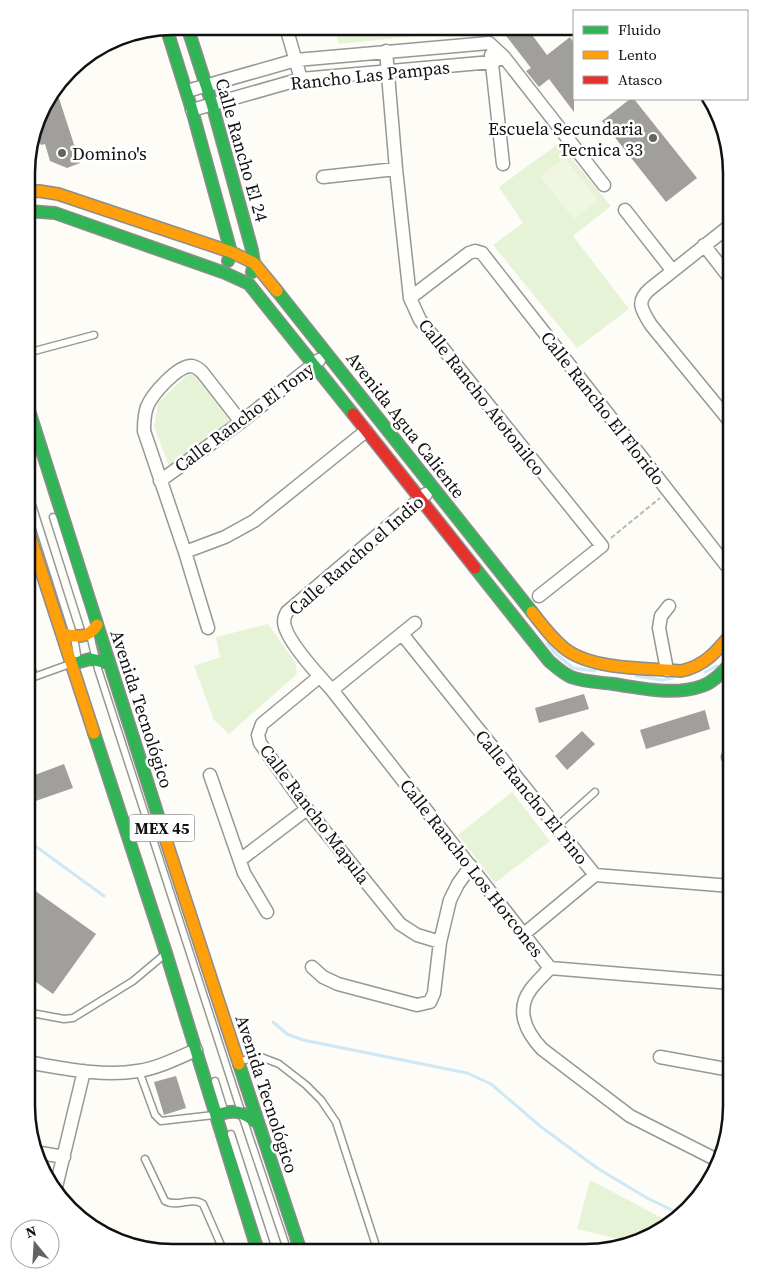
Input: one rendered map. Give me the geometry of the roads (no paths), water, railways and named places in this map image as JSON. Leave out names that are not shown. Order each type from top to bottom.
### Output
[{"type":"street","name":"Calle Rancho El 24","points":[[168,35],[187,91],[231,252]]},
{"type":"street","name":"Calle Rancho El 24","points":[[190,35],[212,104],[252,250],[254,263],[249,284]]},
{"type":"street","points":[[288,35],[301,79]]},
{"type":"street","name":"Rancho Las Pampas","points":[[187,91],[296,60],[489,43]]},
{"type":"street","points":[[489,43],[504,57],[604,185]]},
{"type":"street","points":[[489,43],[503,164]]},
{"type":"street","name":"Calle Rancho Atotonilco","points":[[386,51],[410,298],[420,320],[602,546],[539,596]]},
{"type":"street","name":"Rancho Las Pampas","points":[[192,110],[301,79],[492,62],[504,57]]},
{"type":"street","points":[[323,177],[396,169]]},
{"type":"street","name":"Avenida Agua Caliente","points":[[35,191],[58,194],[231,252],[254,263],[538,621],[565,649],[598,663],[681,671],[700,666],[709,660],[723,644]]},
{"type":"street","points":[[625,210],[672,270]]},
{"type":"street","name":"Avenida Agua Caliente","points":[[35,212],[55,213],[224,273],[249,284],[552,665],[566,674],[588,681],[674,689],[692,688],[711,681],[723,670]]},
{"type":"street","points":[[723,231],[672,270],[642,296],[640,300],[644,314],[651,325],[723,413]]},
{"type":"street","points":[[704,245],[723,269]]},
{"type":"street","name":"Calle Rancho El Florido","points":[[410,298],[468,253],[479,251],[486,257],[667,492],[723,561]]},
{"type":"street","points":[[224,273],[231,252]]},
{"type":"street","name":"Calle Rancho El Tony","points":[[160,481],[241,422],[327,353]]},
{"type":"street","points":[[208,628],[185,552],[144,431],[144,419],[148,405],[158,390],[174,374],[186,367],[196,367],[241,422]]},
{"type":"street","name":"Avenida Tecnológico","points":[[35,431],[94,629],[109,663],[298,1244]]},
{"type":"street","points":[[185,552],[225,537],[254,521],[366,431]]},
{"type":"street","name":"Calle Rancho el Indio","points":[[284,624],[287,612],[433,488]]},
{"type":"street","name":"MEX 45","points":[[35,551],[62,634],[77,664],[196,1050],[223,1116],[256,1244]]},
{"type":"street","points":[[667,670],[659,628],[661,616],[668,606]]},
{"type":"street","points":[[332,690],[415,623]]},
{"type":"street","name":"Calle Rancho Los Horcones","points":[[284,624],[290,638],[319,677],[332,690],[550,968],[723,982]]},
{"type":"street","points":[[62,634],[82,637],[94,629]]},
{"type":"street","name":"Calle Rancho El Pino","points":[[402,634],[595,876],[723,885]]},
{"type":"street","points":[[77,664],[91,658],[109,663]]},
{"type":"street","name":"Calle Rancho Mapula","points":[[319,677],[262,724],[258,735],[261,746],[307,809],[400,924],[410,931],[440,942]]},
{"type":"street","points":[[210,775],[247,878],[267,912]]},
{"type":"street","points":[[240,860],[307,809]]},
{"type":"street","points":[[312,967],[323,976],[338,984],[417,1005],[430,1002],[434,993],[440,942],[453,892],[471,866]]},
{"type":"street","points":[[524,934],[595,876]]},
{"type":"street","points":[[550,968],[531,989],[525,1006],[524,1020],[532,1038],[542,1049],[630,1116],[713,1158]]},
{"type":"street","points":[[35,1063],[84,1071],[115,1073],[139,1071],[168,1062],[196,1050]]},
{"type":"street","points":[[660,1057],[723,1069]]},
{"type":"street","points":[[57,1182],[84,1071]]},
{"type":"street","points":[[223,1116],[232,1110],[241,1111],[258,1123]]},
{"type":"street","points":[[43,1153],[64,1157]]},
{"type":"lane","points":[[35,350],[94,335]]},
{"type":"lane","points":[[51,510],[94,629],[96,658],[285,1244]]},
{"type":"lane","points":[[35,514],[74,637],[77,664],[35,677]]},
{"type":"lane","points":[[110,758],[116,777]]},
{"type":"lane","points":[[119,786],[180,973]]},
{"type":"lane","points":[[556,827],[596,792]]},
{"type":"lane","points":[[35,1014],[64,1019],[73,1018],[133,981],[166,953]]},
{"type":"lane","points":[[239,1061],[261,1057],[279,1064],[306,1085],[321,1100],[336,1122],[375,1244]]},
{"type":"lane","points":[[139,1071],[156,1115],[161,1121],[223,1116],[213,1074]]},
{"type":"lane","points":[[230,1131],[266,1244]]},
{"type":"lane","points":[[145,1160],[165,1201],[171,1204],[195,1201],[203,1204],[220,1244]]},
{"type":"waterway","points":[[547,643],[554,652],[573,668],[595,671]]},
{"type":"waterway","points":[[705,672],[717,666]]},
{"type":"waterway","points":[[636,676],[662,680],[672,678]]},
{"type":"waterway","points":[[35,846],[104,896]]},
{"type":"waterway","points":[[273,1022],[287,1034],[303,1040],[467,1073],[491,1084],[540,1126],[597,1168],[647,1198],[674,1211]]},
{"type":"place","name":"Escuela Secundaria Tecnica 33","points":[[653,138]]},
{"type":"place","name":"Domino's","points":[[62,153]]}]
